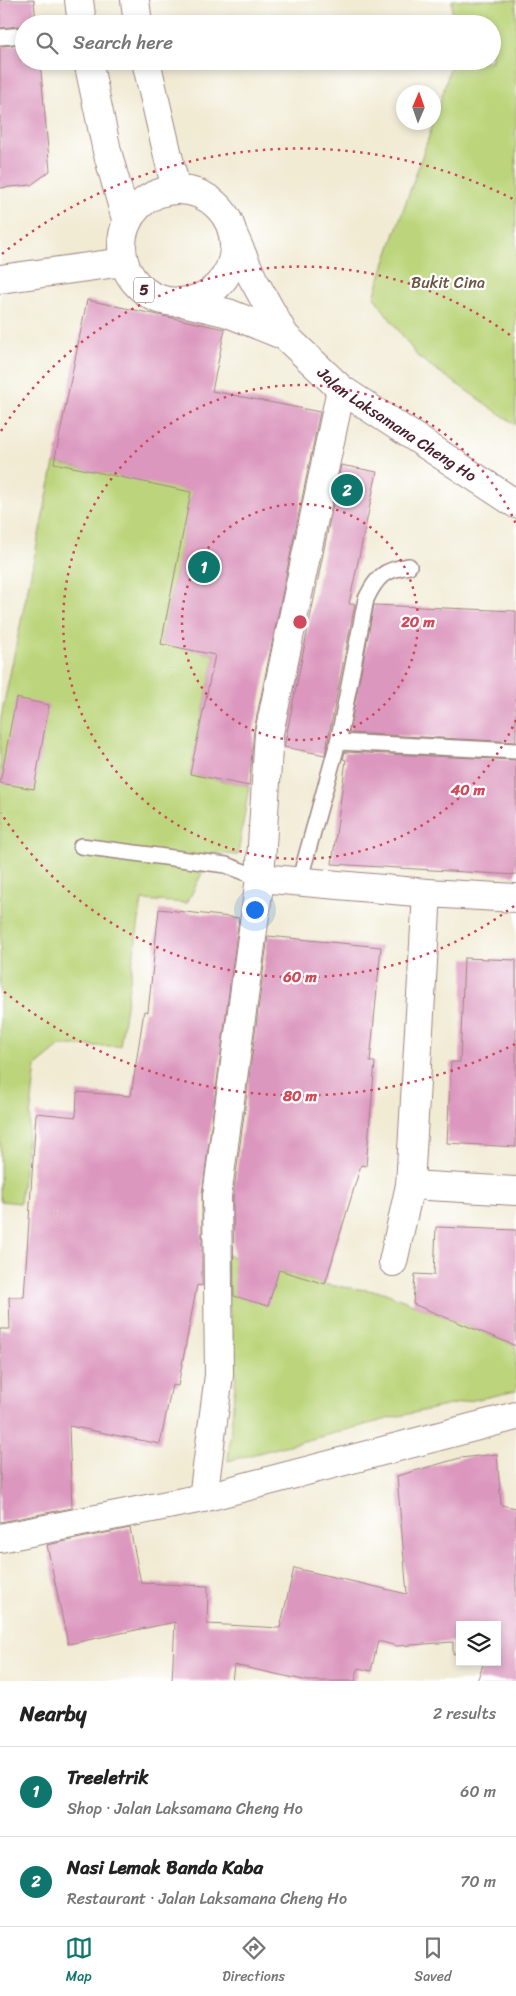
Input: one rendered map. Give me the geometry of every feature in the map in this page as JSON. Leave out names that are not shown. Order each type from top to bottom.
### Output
[{"type":"street","points":[[79,0],[81,15]]},
{"type":"street","points":[[135,0],[137,15]]},
{"type":"street","name":"5","points":[[90,70],[107,150],[127,223]]},
{"type":"street","points":[[148,70],[176,190]]},
{"type":"street","name":"5","points":[[176,190],[195,193],[212,202],[226,216],[233,234],[234,253],[228,271],[217,287],[201,297],[182,302],[167,301],[153,296],[141,288],[130,276],[124,262],[122,249],[127,223],[136,210],[147,200],[160,193],[176,190]]},
{"type":"street","name":"Jalan Laksamana Cheng Ho","points":[[233,234],[253,279],[285,336],[341,389],[516,504]]},
{"type":"street","points":[[0,279],[124,262]]},
{"type":"street","name":"Jalan Laksamana Cheng Ho","points":[[182,302],[228,313],[285,336]]},
{"type":"street","points":[[203,1498],[219,1374],[217,1196],[260,878],[269,733],[341,389]]},
{"type":"street","points":[[260,878],[426,893],[516,898]]},
{"type":"street","points":[[393,1262],[410,1185],[426,893]]},
{"type":"street","points":[[410,1185],[516,1191]]},
{"type":"street","points":[[0,1538],[203,1498],[516,1416]]},
{"type":"lane","points":[[0,37],[15,35]]},
{"type":"lane","points":[[299,882],[338,742],[366,599],[374,582],[390,569],[409,566]]},
{"type":"lane","points":[[338,742],[516,751]]},
{"type":"lane","points":[[81,846],[226,865],[260,878]]},
{"type":"green space","name":"Bukit Cina","points":[[452,0],[516,0],[516,425],[418,357],[374,297],[431,130],[441,130],[441,100],[450,70],[501,70],[501,15],[452,15]]},
{"type":"green space","points":[[54,463],[192,491],[161,643],[215,655],[190,774],[249,786],[238,855],[212,853],[187,903],[142,900],[120,1046],[60,1046],[36,1066],[20,1203],[0,1201],[0,722]]},
{"type":"green space","points":[[224,1254],[327,1285],[383,1292],[516,1346],[516,1391],[399,1416],[228,1461],[236,1373]]},
{"type":"building","points":[[0,0],[34,0],[35,15],[15,15],[15,26],[0,28]]},
{"type":"building","points":[[15,45],[15,70],[41,70],[50,171],[31,185],[0,188],[0,46]]},
{"type":"building","points":[[87,300],[225,329],[212,391],[320,412],[254,730],[249,786],[190,774],[215,655],[161,644],[191,492],[54,463]]},
{"type":"building","points":[[341,465],[377,472],[349,604],[355,604],[325,755],[284,747]]},
{"type":"building","points":[[374,605],[516,611],[516,742],[349,733]]},
{"type":"building","points":[[16,698],[49,705],[34,789],[0,783]]},
{"type":"building","points":[[345,752],[516,760],[516,875],[332,864],[346,760],[343,759]]},
{"type":"building","points":[[159,909],[239,918],[202,1194],[202,1286],[197,1285],[178,1386],[172,1385],[160,1444],[69,1426],[72,1508],[0,1522],[0,1329],[10,1329],[9,1297],[24,1297],[36,1113],[76,1117],[77,1092],[131,1096],[144,1011],[148,1012]]},
{"type":"building","points":[[268,936],[381,947],[370,1062],[375,1062],[366,1166],[361,1165],[325,1284],[279,1270],[268,1306],[234,1296],[233,1197]]},
{"type":"building","points":[[464,958],[516,960],[516,1147],[447,1143],[451,1062],[460,1062]]},
{"type":"building","points":[[436,1227],[516,1230],[516,1346],[413,1304],[415,1274],[434,1275]]},
{"type":"building","points":[[497,1454],[501,1505],[516,1508],[516,1681],[477,1681],[483,1666],[501,1666],[501,1621],[456,1621],[456,1654],[453,1654],[453,1642],[397,1646],[378,1641],[371,1671],[358,1668],[355,1681],[308,1681],[234,1665],[232,1681],[172,1681],[175,1622],[68,1644],[47,1545],[130,1528],[141,1583],[208,1586],[207,1624],[280,1628],[294,1568],[407,1594],[397,1476],[460,1458]]},
{"type":"place","name":"Nasi Lemak Banda Kaba","points":[[347,490]]},
{"type":"place","name":"Treeletrik","points":[[204,567]]}]
